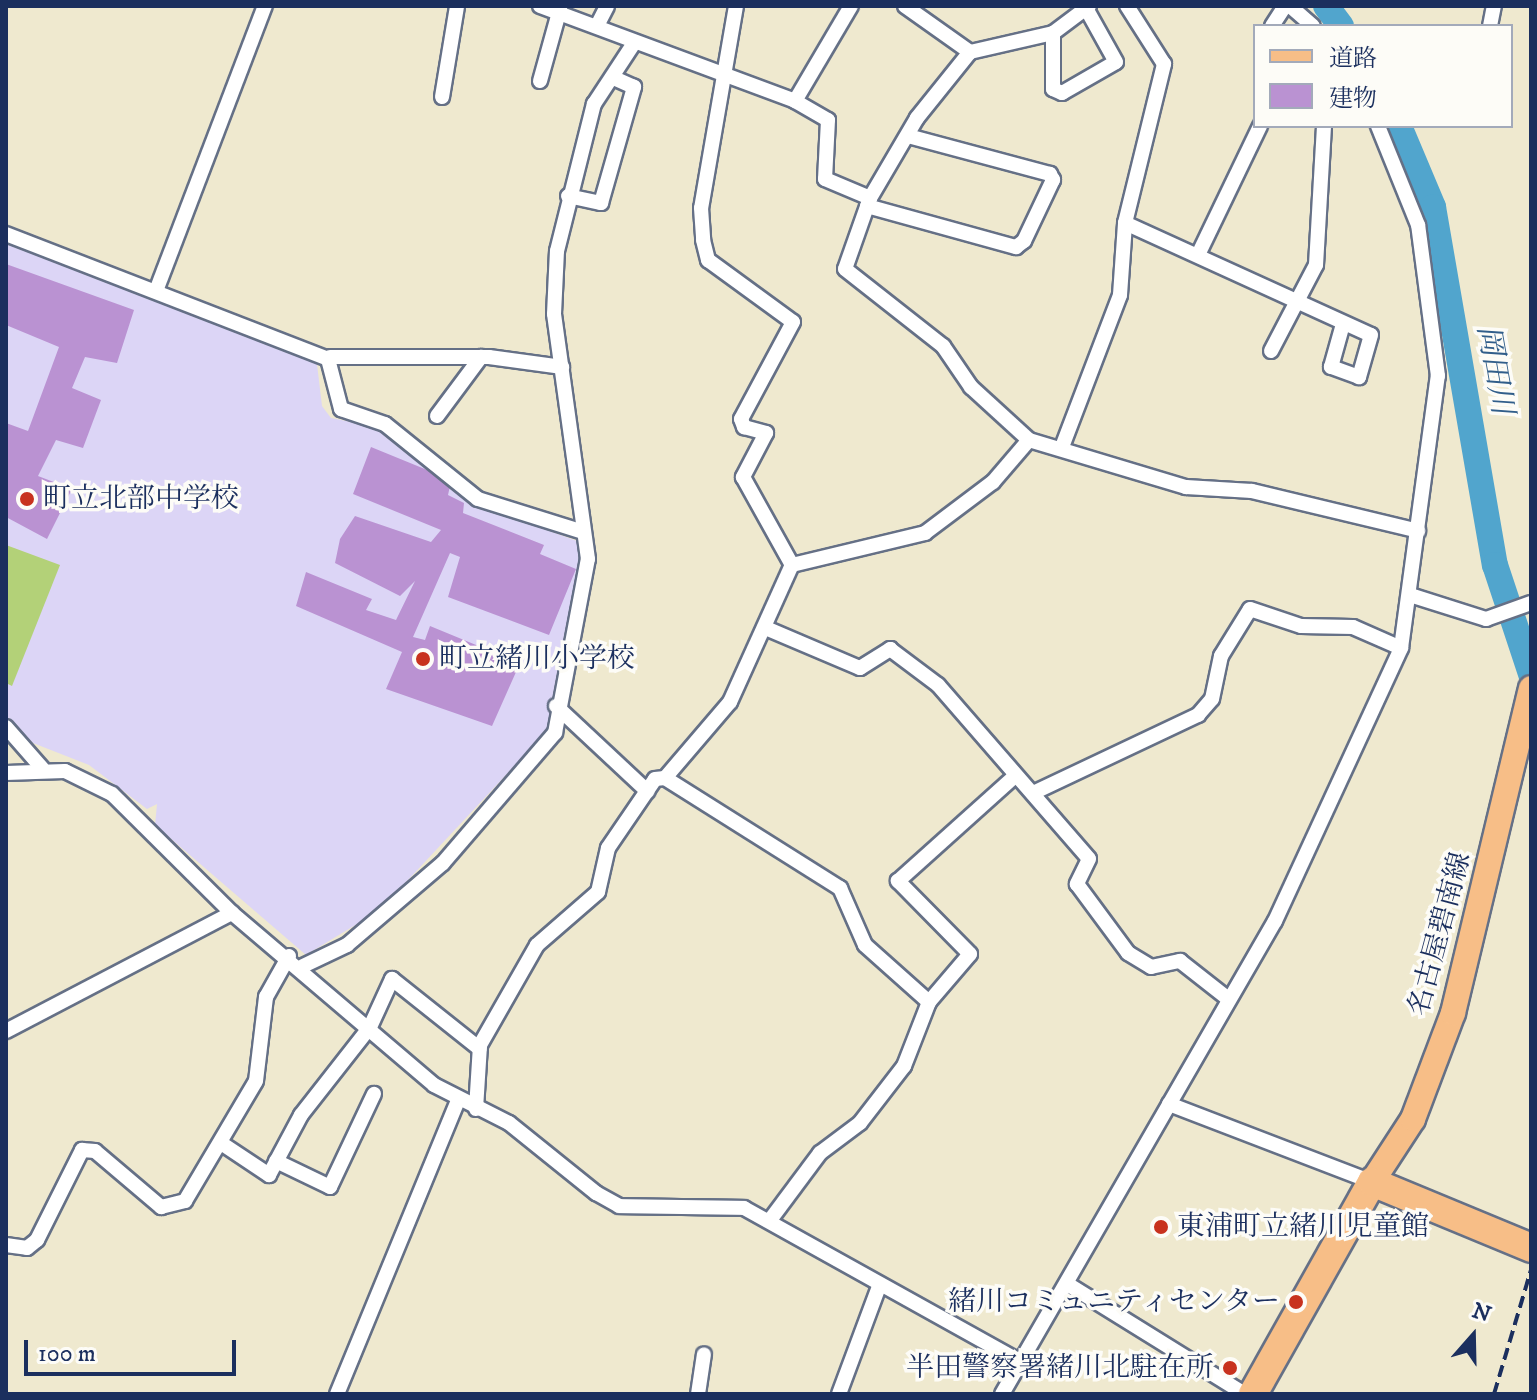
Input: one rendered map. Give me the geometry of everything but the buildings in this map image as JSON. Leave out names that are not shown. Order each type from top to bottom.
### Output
[{"type":"highway","points":[[1253,1394],[1372,1182],[1531,1248]]},
{"type":"main road","name":"名古屋碧南線","points":[[1372,1182],[1413,1119],[1453,1013],[1531,688]]},
{"type":"street","points":[[156,291],[265,6]]},
{"type":"street","points":[[442,97],[457,6]]},
{"type":"street","points":[[540,6],[599,22],[634,43],[720,77],[795,101],[828,120],[825,179],[869,202],[1016,247],[1024,241],[1050,174],[908,136]]},
{"type":"street","points":[[599,22],[607,6]]},
{"type":"street","points":[[476,1109],[480,1049],[537,945],[598,892],[608,848],[647,791],[665,778],[730,702],[768,629],[792,565],[743,477],[766,433],[744,427],[741,419],[793,322],[708,260],[703,240],[720,77],[736,6]]},
{"type":"street","points":[[795,101],[851,6]]},
{"type":"street","points":[[905,6],[970,52]]},
{"type":"street","points":[[1062,447],[1120,295],[1125,223],[1164,64],[1127,6]]},
{"type":"street","points":[[1274,24],[1287,6],[1310,24]]},
{"type":"street","points":[[1053,33],[1053,89],[1062,93],[1116,62],[1088,8],[1053,33],[970,52],[908,136],[869,202],[845,269],[943,346],[971,387],[1029,440],[1062,447],[1186,487],[1252,491],[1418,531]]},
{"type":"street","points":[[540,81],[560,9]]},
{"type":"street","points":[[303,966],[347,945],[443,863],[555,733],[556,706],[585,582],[583,532],[554,314],[568,196],[594,104],[634,43]]},
{"type":"street","points":[[568,196],[601,203],[634,87],[612,77]]},
{"type":"street","points":[[1198,255],[1259,128]]},
{"type":"street","points":[[1271,351],[1316,265],[1324,128]]},
{"type":"street","points":[[1002,1394],[1069,1285],[1227,998],[1275,921],[1401,648],[1438,376],[1418,225],[1379,128]]},
{"type":"street","points":[[1125,223],[1198,255],[1295,305],[1343,324]]},
{"type":"street","points":[[6,234],[328,359],[341,409],[385,424],[478,499],[583,532]]},
{"type":"street","points":[[330,357],[481,357],[562,367]]},
{"type":"street","points":[[437,416],[481,357]]},
{"type":"street","points":[[792,565],[925,533],[993,482],[1029,440]]},
{"type":"street","points":[[1410,595],[1463,615],[1486,619],[1531,603]]},
{"type":"street","points":[[1033,793],[1198,715],[1212,699],[1221,656],[1250,609],[1301,626],[1353,627],[1401,648]]},
{"type":"street","points":[[768,629],[860,668],[890,649],[962,707],[1014,777],[1033,793],[1089,859],[1077,884],[1128,953],[1151,967],[1180,961],[1227,998]]},
{"type":"street","points":[[556,706],[647,791]]},
{"type":"street","points":[[6,727],[42,768]]},
{"type":"street","points":[[6,773],[42,768],[92,780],[112,794],[232,913],[303,966],[458,1101],[509,1123],[619,1206],[744,1208],[1021,1362]]},
{"type":"street","points":[[770,1220],[820,1153],[860,1123],[904,1066],[929,1002],[970,954],[898,881],[1014,777]]},
{"type":"street","points":[[665,778],[840,888],[865,945],[929,1002]]},
{"type":"street","points":[[6,1031],[232,913]]},
{"type":"street","points":[[6,1245],[27,1248],[37,1240],[82,1150],[95,1151],[161,1207],[185,1201],[256,1081],[266,997],[289,956]]},
{"type":"street","points":[[221,1143],[269,1175],[315,1094],[370,1027],[392,979],[480,1049]]},
{"type":"street","points":[[276,1161],[330,1187],[374,1094]]},
{"type":"street","points":[[337,1394],[458,1101]]},
{"type":"street","points":[[1169,1104],[1372,1182]]},
{"type":"street","points":[[839,1394],[880,1284]]},
{"type":"street","points":[[1069,1285],[1245,1394]]},
{"type":"street","points":[[698,1394],[704,1354]]},
{"type":"shaded area","points":[[6,242],[317,364],[322,406],[331,418],[382,428],[468,501],[577,541],[582,554],[547,731],[380,910],[306,955],[155,825],[157,804],[147,809],[89,765],[33,743],[6,717]]},
{"type":"green space","points":[[6,545],[60,565],[12,686],[6,683]]},
{"type":"waterway","name":"岡田川","points":[[1326,6],[1340,24]]},
{"type":"waterway","name":"岡田川","points":[[1400,128],[1433,207],[1495,565],[1531,674]]},
{"type":"railway","points":[[1494,1394],[1531,1270]]},
{"type":"place","name":"町立北部中学校","points":[[27,499]]},
{"type":"place","name":"町立緒川小学校","points":[[423,659]]},
{"type":"place","name":"東浦町立緒川児童館","points":[[1161,1227]]},
{"type":"place","name":"緒川コミュニティセンター","points":[[1296,1302]]},
{"type":"place","name":"半田警察署緒川北駐在所","points":[[1230,1368]]}]
